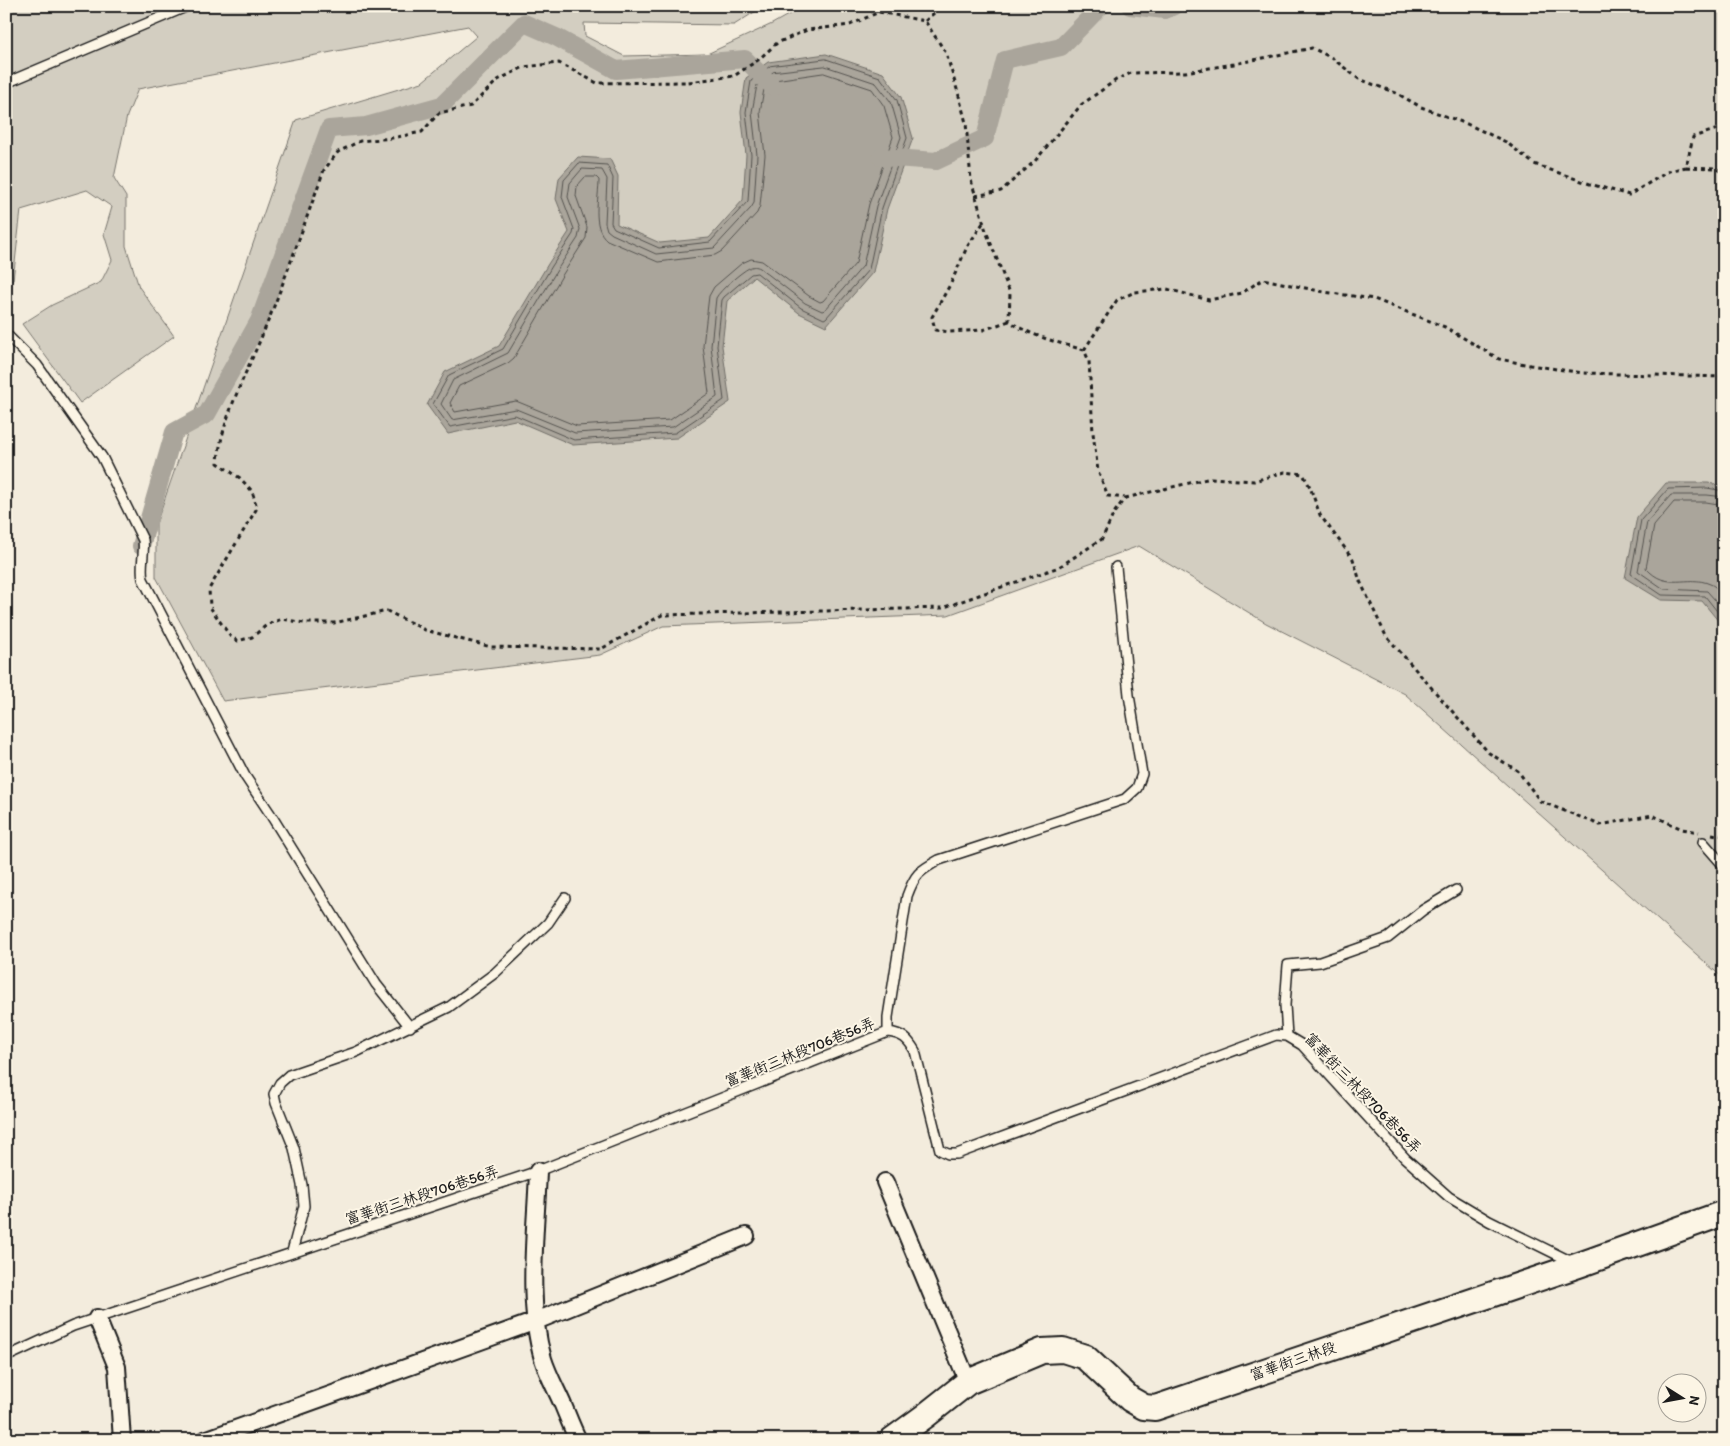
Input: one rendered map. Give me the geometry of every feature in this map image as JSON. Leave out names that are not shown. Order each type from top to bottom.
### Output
[{"type":"street","points":[[538,1171],[533,1284],[536,1321],[543,1359],[568,1421],[578,1440]]},
{"type":"street","points":[[885,1182],[968,1382]]},
{"type":"street","name":"富華街三林段","points":[[892,1440],[968,1382],[1042,1351],[1063,1350],[1085,1357],[1130,1399],[1144,1407],[1155,1408],[1579,1265],[1724,1213]]},
{"type":"street","points":[[206,1440],[536,1321],[746,1236]]},
{"type":"street","points":[[97,1318],[117,1367],[122,1440]]},
{"type":"lane","points":[[6,83],[188,6]]},
{"type":"lane","points":[[6,334],[38,365],[102,458],[143,540],[145,551],[141,569],[143,578],[245,776],[376,984],[410,1027]]},
{"type":"lane","points":[[888,1032],[888,1017],[907,896],[913,880],[922,869],[939,860],[1125,798],[1137,788],[1142,774],[1129,695],[1116,568]]},
{"type":"lane","points":[[1702,837],[1724,866]]},
{"type":"lane","points":[[1287,1036],[1285,1005],[1288,965],[1320,962],[1388,938],[1423,910],[1456,890]]},
{"type":"lane","points":[[292,1252],[304,1206],[294,1148],[274,1094],[280,1083],[289,1075],[356,1052],[449,1007],[495,973],[548,923],[565,898]]},
{"type":"lane","name":"富華街三林段706巷56弄","points":[[6,1357],[73,1326],[538,1171],[888,1032],[898,1033],[907,1038],[915,1051],[940,1150],[948,1154],[958,1154],[1276,1035],[1287,1036],[1302,1045],[1405,1158],[1449,1197],[1489,1222],[1579,1265]]},
{"type":"path","points":[[925,21],[942,6]]},
{"type":"path","points":[[1126,498],[1114,513],[1102,539],[1059,567],[942,608],[662,615],[601,649],[491,647],[425,630],[388,611],[334,623],[304,623],[282,619],[268,624],[252,636],[238,641],[230,636],[210,607],[209,590],[257,508],[252,491],[240,478],[218,463],[219,446],[324,170],[338,152],[360,141],[392,138],[422,132],[439,113],[471,106],[498,80],[524,67],[559,62],[597,83],[688,82],[734,76],[758,60],[777,43],[806,30],[850,25],[879,12],[925,21],[946,53],[966,123],[971,180],[975,196],[983,223],[1010,293],[1010,321],[1018,328],[1084,350],[1089,361],[1093,433],[1098,471],[1108,496],[1126,498],[1211,478],[1254,481],[1285,472],[1303,474],[1320,515],[1353,559],[1360,581],[1386,636],[1489,753],[1518,771],[1540,800],[1600,825],[1652,815],[1702,837]]},
{"type":"path","points":[[975,196],[1001,191],[1035,161],[1081,105],[1116,80],[1130,73],[1185,72],[1312,48],[1332,58],[1359,79],[1506,142],[1534,164],[1590,184],[1629,195],[1669,171],[1686,167],[1716,168],[1724,173]]},
{"type":"path","points":[[1686,167],[1693,137],[1724,127]]},
{"type":"path","points":[[983,223],[967,248],[951,283],[932,317],[935,330],[949,332],[983,330],[1010,321]]},
{"type":"path","points":[[1084,350],[1117,300],[1135,292],[1167,289],[1209,300],[1242,293],[1264,279],[1324,292],[1374,298],[1445,327],[1499,359],[1530,366],[1583,373],[1724,377]]},
{"type":"path","points":[[1711,834],[1724,836]]},
{"type":"shaded area","points":[[6,6],[764,6],[734,25],[584,23],[585,36],[624,56],[707,54],[772,24],[804,6],[1724,6],[1724,979],[1405,694],[1266,623],[1139,546],[948,615],[663,626],[600,655],[223,701],[156,577],[156,524],[296,120],[422,82],[477,36],[468,26],[138,89],[127,116],[114,178],[126,197],[126,246],[139,287],[174,336],[80,403],[22,324],[52,305],[101,282],[112,260],[104,234],[112,207],[87,190],[21,210],[13,280],[6,281]]},
{"type":"water","points":[[826,54],[883,73],[901,97],[913,138],[887,209],[873,272],[826,326],[799,313],[754,277],[727,301],[722,346],[730,402],[677,438],[573,445],[515,420],[448,434],[427,405],[445,372],[499,346],[569,232],[556,199],[559,178],[578,157],[610,159],[618,176],[617,224],[660,243],[709,238],[743,200],[746,155],[741,112],[746,78],[768,62]]},
{"type":"water","points":[[1666,483],[1708,483],[1724,486],[1724,628],[1702,601],[1661,600],[1625,578],[1637,517]]},
{"type":"waterway","points":[[881,157],[936,161],[985,138],[1005,60],[1061,47],[1101,6]]},
{"type":"waterway","points":[[1130,6],[1165,10],[1174,6]]},
{"type":"waterway","points":[[141,546],[174,432],[207,414],[259,321],[329,129],[366,126],[442,105],[524,23],[556,37],[616,70],[745,59],[773,87]]}]
